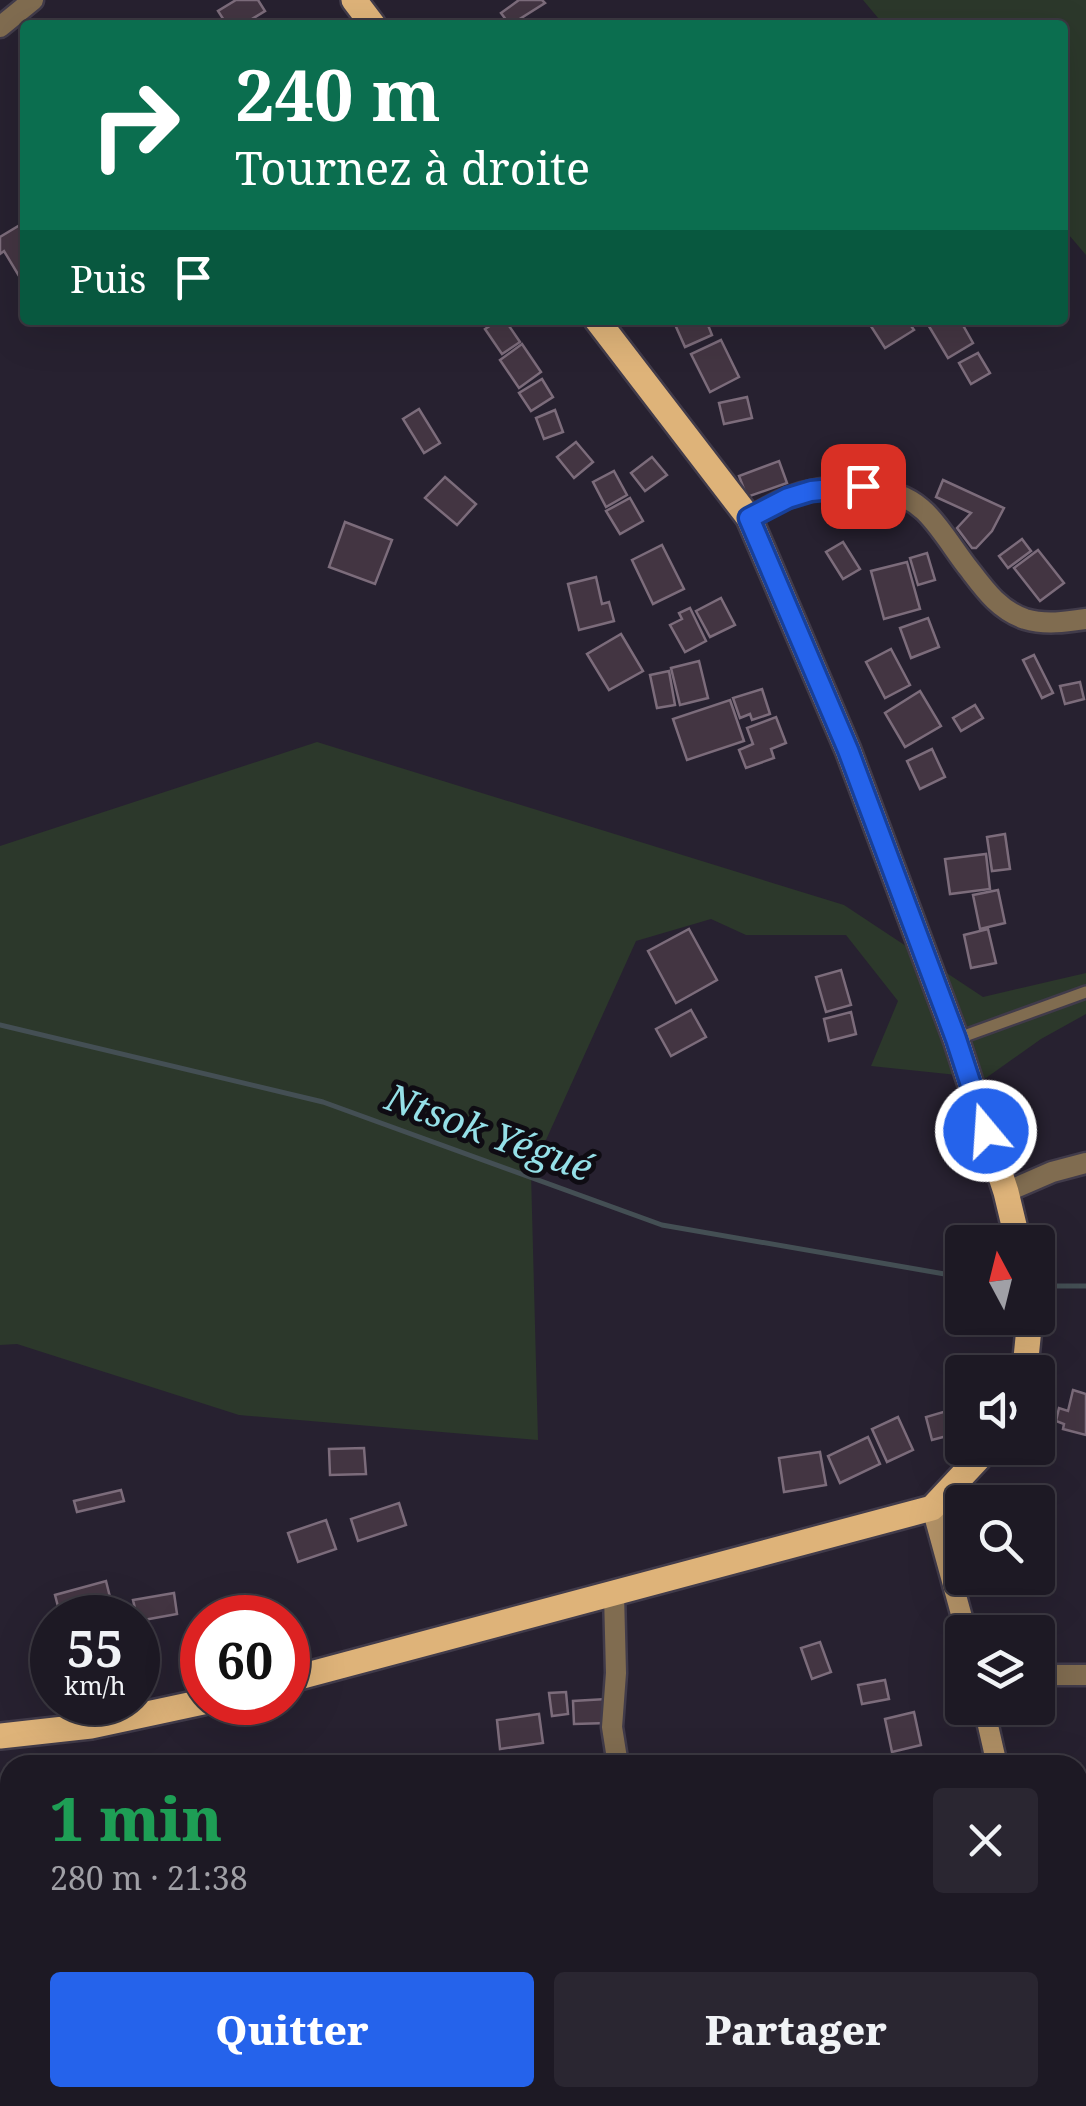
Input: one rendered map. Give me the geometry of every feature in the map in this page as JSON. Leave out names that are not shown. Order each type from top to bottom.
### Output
[{"type":"main road","points":[[354,0],[369,20]]},
{"type":"main road","points":[[601,325],[749,518],[848,750],[956,1039],[1014,1225]]},
{"type":"main road","points":[[310,1674],[932,1508],[972,1465]]},
{"type":"main road","points":[[0,1736],[90,1726],[180,1707]]},
{"type":"street","points":[[0,27],[34,0]]},
{"type":"street","points":[[749,518],[811,491],[863,486],[882,490],[922,508],[1001,608],[1040,622],[1086,619]]},
{"type":"street","points":[[1006,1192],[1052,1172],[1086,1163]]},
{"type":"street","points":[[932,1508],[961,1615]]},
{"type":"street","points":[[614,1594],[616,1673],[612,1728],[616,1755]]},
{"type":"street","points":[[1055,1675],[1086,1675]]},
{"type":"street","points":[[988,1725],[995,1755]]},
{"type":"lane","points":[[956,1039],[1086,992]]},
{"type":"green space","points":[[863,0],[1086,0],[1086,255],[1068,234],[1068,20],[880,20]]},
{"type":"green space","points":[[317,742],[844,905],[983,997],[1086,973],[1086,1014],[1041,1039],[986,1078],[871,1066],[898,1001],[846,935],[746,935],[711,919],[636,941],[531,1173],[538,1440],[239,1415],[17,1344],[0,1345],[0,846]]},
{"type":"building","points":[[236,0],[258,0],[265,11],[250,20],[224,20],[218,11]]},
{"type":"building","points":[[519,0],[545,3],[518,20],[506,20],[501,13]]},
{"type":"building","points":[[20,225],[20,278],[4,251],[0,254],[0,237]]},
{"type":"building","points":[[508,325],[520,342],[502,354],[485,329]]},
{"type":"building","points":[[675,325],[708,325],[712,335],[685,347]]},
{"type":"building","points":[[870,325],[910,325],[914,330],[885,348]]},
{"type":"building","points":[[928,325],[963,325],[973,343],[948,358]]},
{"type":"building","points":[[721,340],[739,377],[710,392],[691,354]]},
{"type":"building","points":[[522,344],[541,372],[519,388],[500,360]]},
{"type":"building","points":[[978,353],[990,373],[971,384],[959,363]]},
{"type":"building","points":[[542,379],[553,397],[531,411],[519,393]]},
{"type":"building","points":[[747,397],[752,418],[724,424],[719,403]]},
{"type":"building","points":[[419,409],[440,443],[424,453],[403,419]]},
{"type":"building","points":[[555,410],[563,432],[544,439],[536,418]]},
{"type":"building","points":[[576,442],[593,462],[574,478],[557,457]]},
{"type":"building","points":[[652,457],[667,475],[645,491],[631,473]]},
{"type":"building","points":[[779,461],[787,483],[747,497],[739,476]]},
{"type":"building","points":[[614,471],[627,495],[606,507],[593,482]]},
{"type":"building","points":[[445,477],[476,504],[457,525],[425,498]]},
{"type":"building","points":[[943,480],[1004,508],[992,531],[976,548],[957,528],[971,513],[936,497]]},
{"type":"building","points":[[630,498],[643,521],[620,534],[606,511]]},
{"type":"building","points":[[345,522],[392,540],[375,584],[329,567]]},
{"type":"building","points":[[1022,539],[1031,551],[1008,568],[999,556]]},
{"type":"building","points":[[843,542],[860,569],[843,579],[826,552]]},
{"type":"building","points":[[662,545],[684,589],[653,604],[632,560]]},
{"type":"building","points":[[1038,550],[1064,583],[1040,601],[1014,568]]},
{"type":"building","points":[[927,553],[935,580],[918,585],[910,558]]},
{"type":"building","points":[[907,562],[920,609],[884,619],[871,571]]},
{"type":"building","points":[[596,577],[602,604],[609,602],[614,621],[579,630],[568,584]]},
{"type":"building","points":[[721,598],[735,625],[710,637],[696,611]]},
{"type":"building","points":[[690,608],[706,641],[685,652],[670,625],[682,619],[679,613]]},
{"type":"building","points":[[928,618],[939,647],[911,658],[900,628]]},
{"type":"building","points":[[621,634],[643,671],[609,690],[587,654]]},
{"type":"building","points":[[891,649],[910,685],[885,698],[866,662]]},
{"type":"building","points":[[1034,655],[1053,693],[1042,698],[1023,660]]},
{"type":"building","points":[[699,661],[708,698],[680,705],[671,668]]},
{"type":"building","points":[[669,671],[675,705],[657,708],[650,675]]},
{"type":"building","points":[[1080,682],[1084,699],[1065,704],[1060,686]]},
{"type":"building","points":[[762,689],[770,714],[752,720],[750,714],[740,718],[733,698]]},
{"type":"building","points":[[920,691],[941,726],[905,747],[885,713]]},
{"type":"building","points":[[730,700],[744,741],[687,760],[673,719]]},
{"type":"building","points":[[975,705],[983,718],[961,731],[953,718]]},
{"type":"building","points":[[776,717],[786,743],[771,749],[774,758],[746,768],[739,750],[753,744],[747,728]]},
{"type":"building","points":[[932,749],[945,777],[920,789],[907,761]]},
{"type":"building","points":[[1005,834],[1010,869],[992,871],[987,837]]},
{"type":"building","points":[[986,854],[990,889],[950,894],[945,859]]},
{"type":"building","points":[[998,890],[1005,923],[980,929],[973,895]]},
{"type":"building","points":[[689,929],[717,980],[676,1003],[648,951]]},
{"type":"building","points":[[988,929],[996,963],[971,968],[964,935]]},
{"type":"building","points":[[841,970],[851,1005],[826,1012],[816,977]]},
{"type":"building","points":[[691,1010],[706,1037],[671,1056],[656,1029]]},
{"type":"building","points":[[851,1012],[856,1034],[829,1041],[824,1019]]},
{"type":"building","points":[[1073,1390],[1086,1394],[1086,1435],[1063,1429],[1064,1424],[1056,1421],[1059,1408],[1068,1411]]},
{"type":"building","points":[[945,1411],[945,1437],[932,1440],[926,1417]]},
{"type":"building","points":[[898,1417],[913,1450],[887,1462],[872,1429]]},
{"type":"building","points":[[868,1437],[880,1464],[840,1483],[828,1456]]},
{"type":"building","points":[[364,1448],[366,1474],[330,1475],[329,1449]]},
{"type":"building","points":[[820,1452],[826,1485],[784,1492],[779,1458]]},
{"type":"building","points":[[121,1490],[124,1501],[77,1512],[74,1501]]},
{"type":"building","points":[[399,1503],[406,1525],[358,1541],[351,1519]]},
{"type":"building","points":[[326,1520],[336,1549],[298,1562],[288,1533]]},
{"type":"building","points":[[106,1581],[110,1595],[55,1595]]},
{"type":"building","points":[[174,1593],[177,1614],[160,1617],[160,1595]]},
{"type":"building","points":[[820,1642],[831,1672],[812,1679],[801,1648]]},
{"type":"building","points":[[885,1680],[889,1699],[862,1704],[858,1685]]},
{"type":"building","points":[[566,1692],[568,1714],[552,1716],[549,1693]]},
{"type":"building","points":[[606,1699],[608,1723],[574,1724],[573,1701]]},
{"type":"building","points":[[914,1712],[921,1745],[892,1752],[885,1719]]},
{"type":"building","points":[[539,1714],[543,1743],[500,1749],[497,1720]]},
{"type":"waterway","name":"Ntsok Yégué","points":[[0,1025],[323,1102],[662,1225],[945,1274]]},
{"type":"waterway","name":"Ntsok Yégué","points":[[1055,1286],[1086,1286]]},
{"type":"route","points":[[863,486],[811,491],[749,518],[848,750],[956,1039],[986,1131]]}]
